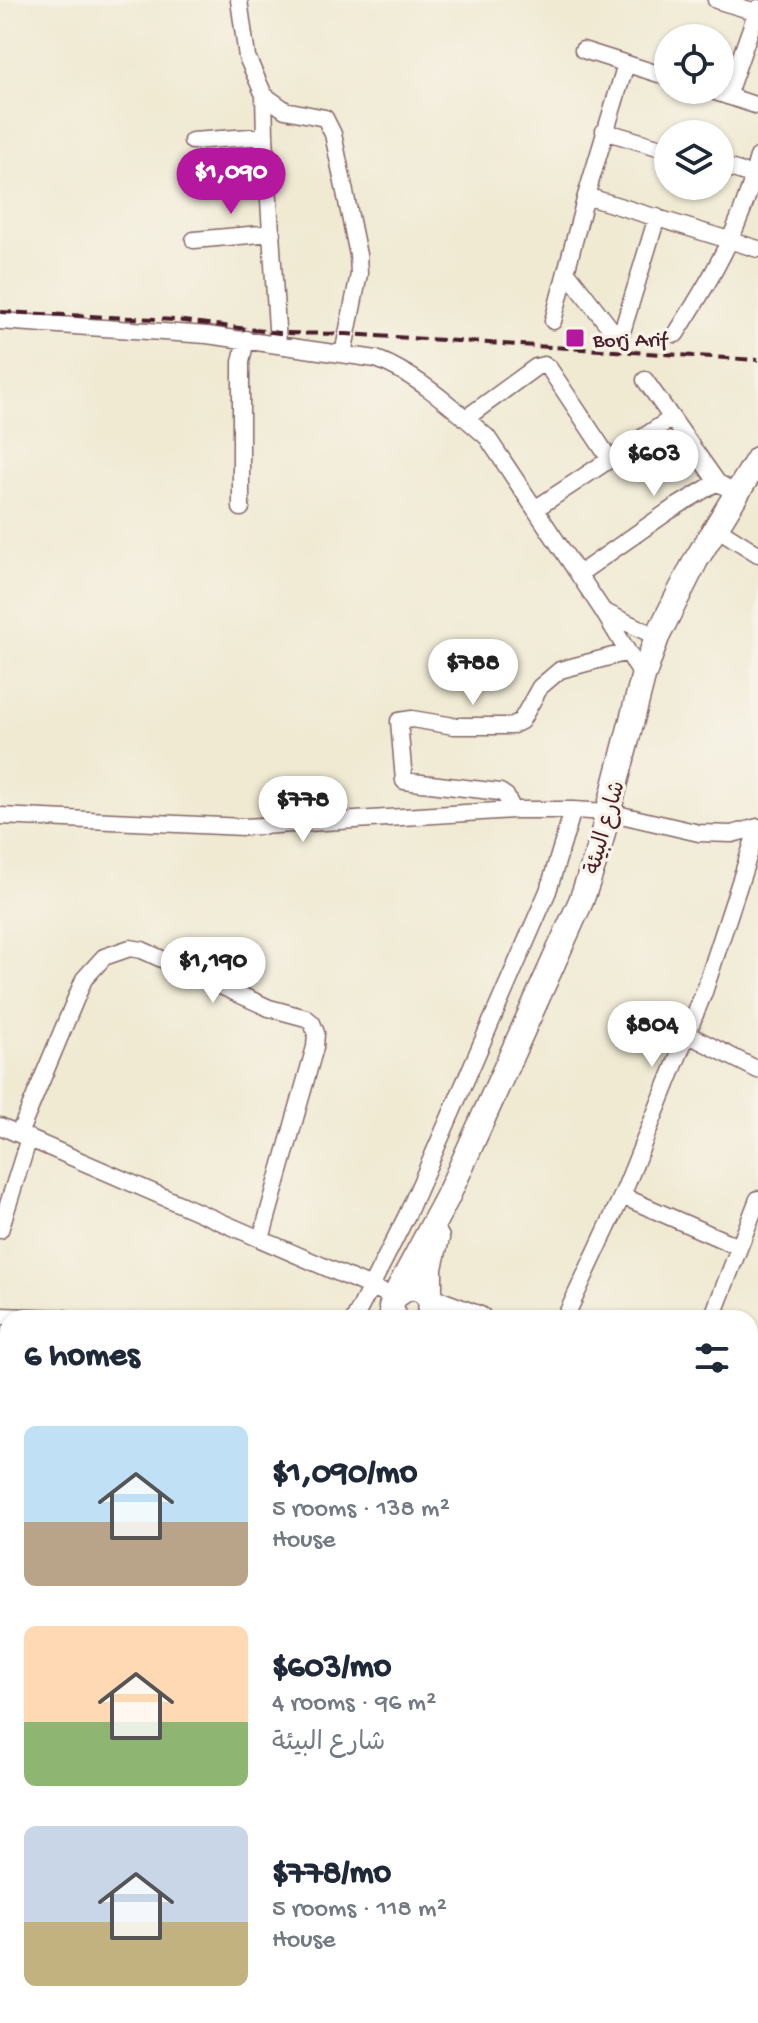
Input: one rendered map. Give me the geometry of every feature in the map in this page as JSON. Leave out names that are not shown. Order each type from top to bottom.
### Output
[{"type":"main road","name":"شارع البيئة","points":[[392,1306],[447,1198],[581,901],[657,637],[715,527],[726,488],[758,459]]},
{"type":"main road","name":"شارع البيئة","points":[[429,1308],[430,1268],[447,1198]]},
{"type":"main road","points":[[392,1306],[415,1287],[421,1289],[429,1308]]},
{"type":"street","points":[[239,0],[247,57],[264,95],[278,344]]},
{"type":"street","points":[[716,0],[757,10],[734,76]]},
{"type":"street","points":[[583,50],[654,73]]},
{"type":"street","points":[[553,321],[604,131],[626,64]]},
{"type":"street","points":[[264,95],[285,110],[325,118],[333,134],[358,255],[359,274],[343,354]]},
{"type":"street","points":[[734,98],[758,106]]},
{"type":"street","points":[[604,131],[654,146]]},
{"type":"street","points":[[192,141],[265,136]]},
{"type":"street","points":[[676,334],[711,280],[753,196],[752,175],[758,157]]},
{"type":"street","points":[[734,169],[752,175]]},
{"type":"street","points":[[586,196],[758,249]]},
{"type":"street","points":[[566,271],[611,329],[622,332],[657,217]]},
{"type":"street","points":[[194,240],[272,233]]},
{"type":"street","points":[[0,321],[246,339],[376,359],[392,365],[466,418],[487,437],[579,574],[643,677]]},
{"type":"street","points":[[241,508],[241,362],[246,339]]},
{"type":"street","points":[[466,418],[536,367],[544,365],[609,458]]},
{"type":"street","points":[[579,574],[659,518],[726,488],[645,380]]},
{"type":"street","points":[[535,509],[672,418]]},
{"type":"street","points":[[715,527],[758,554]]},
{"type":"street","points":[[603,611],[657,637]]},
{"type":"street","points":[[513,810],[506,796],[500,792],[404,781],[399,721],[412,719],[454,726],[511,726],[521,721],[540,687],[560,670],[628,652]]},
{"type":"street","points":[[0,816],[244,827],[513,810],[573,810],[608,812],[699,833],[732,834],[758,827]]},
{"type":"street","points":[[359,1310],[407,1215],[542,905],[573,810]]},
{"type":"street","points":[[569,1310],[622,1196],[704,992],[758,827]]},
{"type":"street","points":[[0,1230],[24,1136],[84,979],[104,957],[130,948],[142,950],[269,1008],[306,1018],[312,1023],[316,1033],[315,1047],[261,1239]]},
{"type":"street","points":[[687,1034],[758,1070]]},
{"type":"street","points":[[0,1126],[370,1287],[392,1306]]},
{"type":"street","points":[[622,1196],[739,1247]]},
{"type":"street","points":[[715,1310],[758,1199]]},
{"type":"railway","points":[[0,312],[176,320],[279,333],[346,334],[758,360]]},
{"type":"place","name":"Borj Arif","points":[[575,338]]}]
